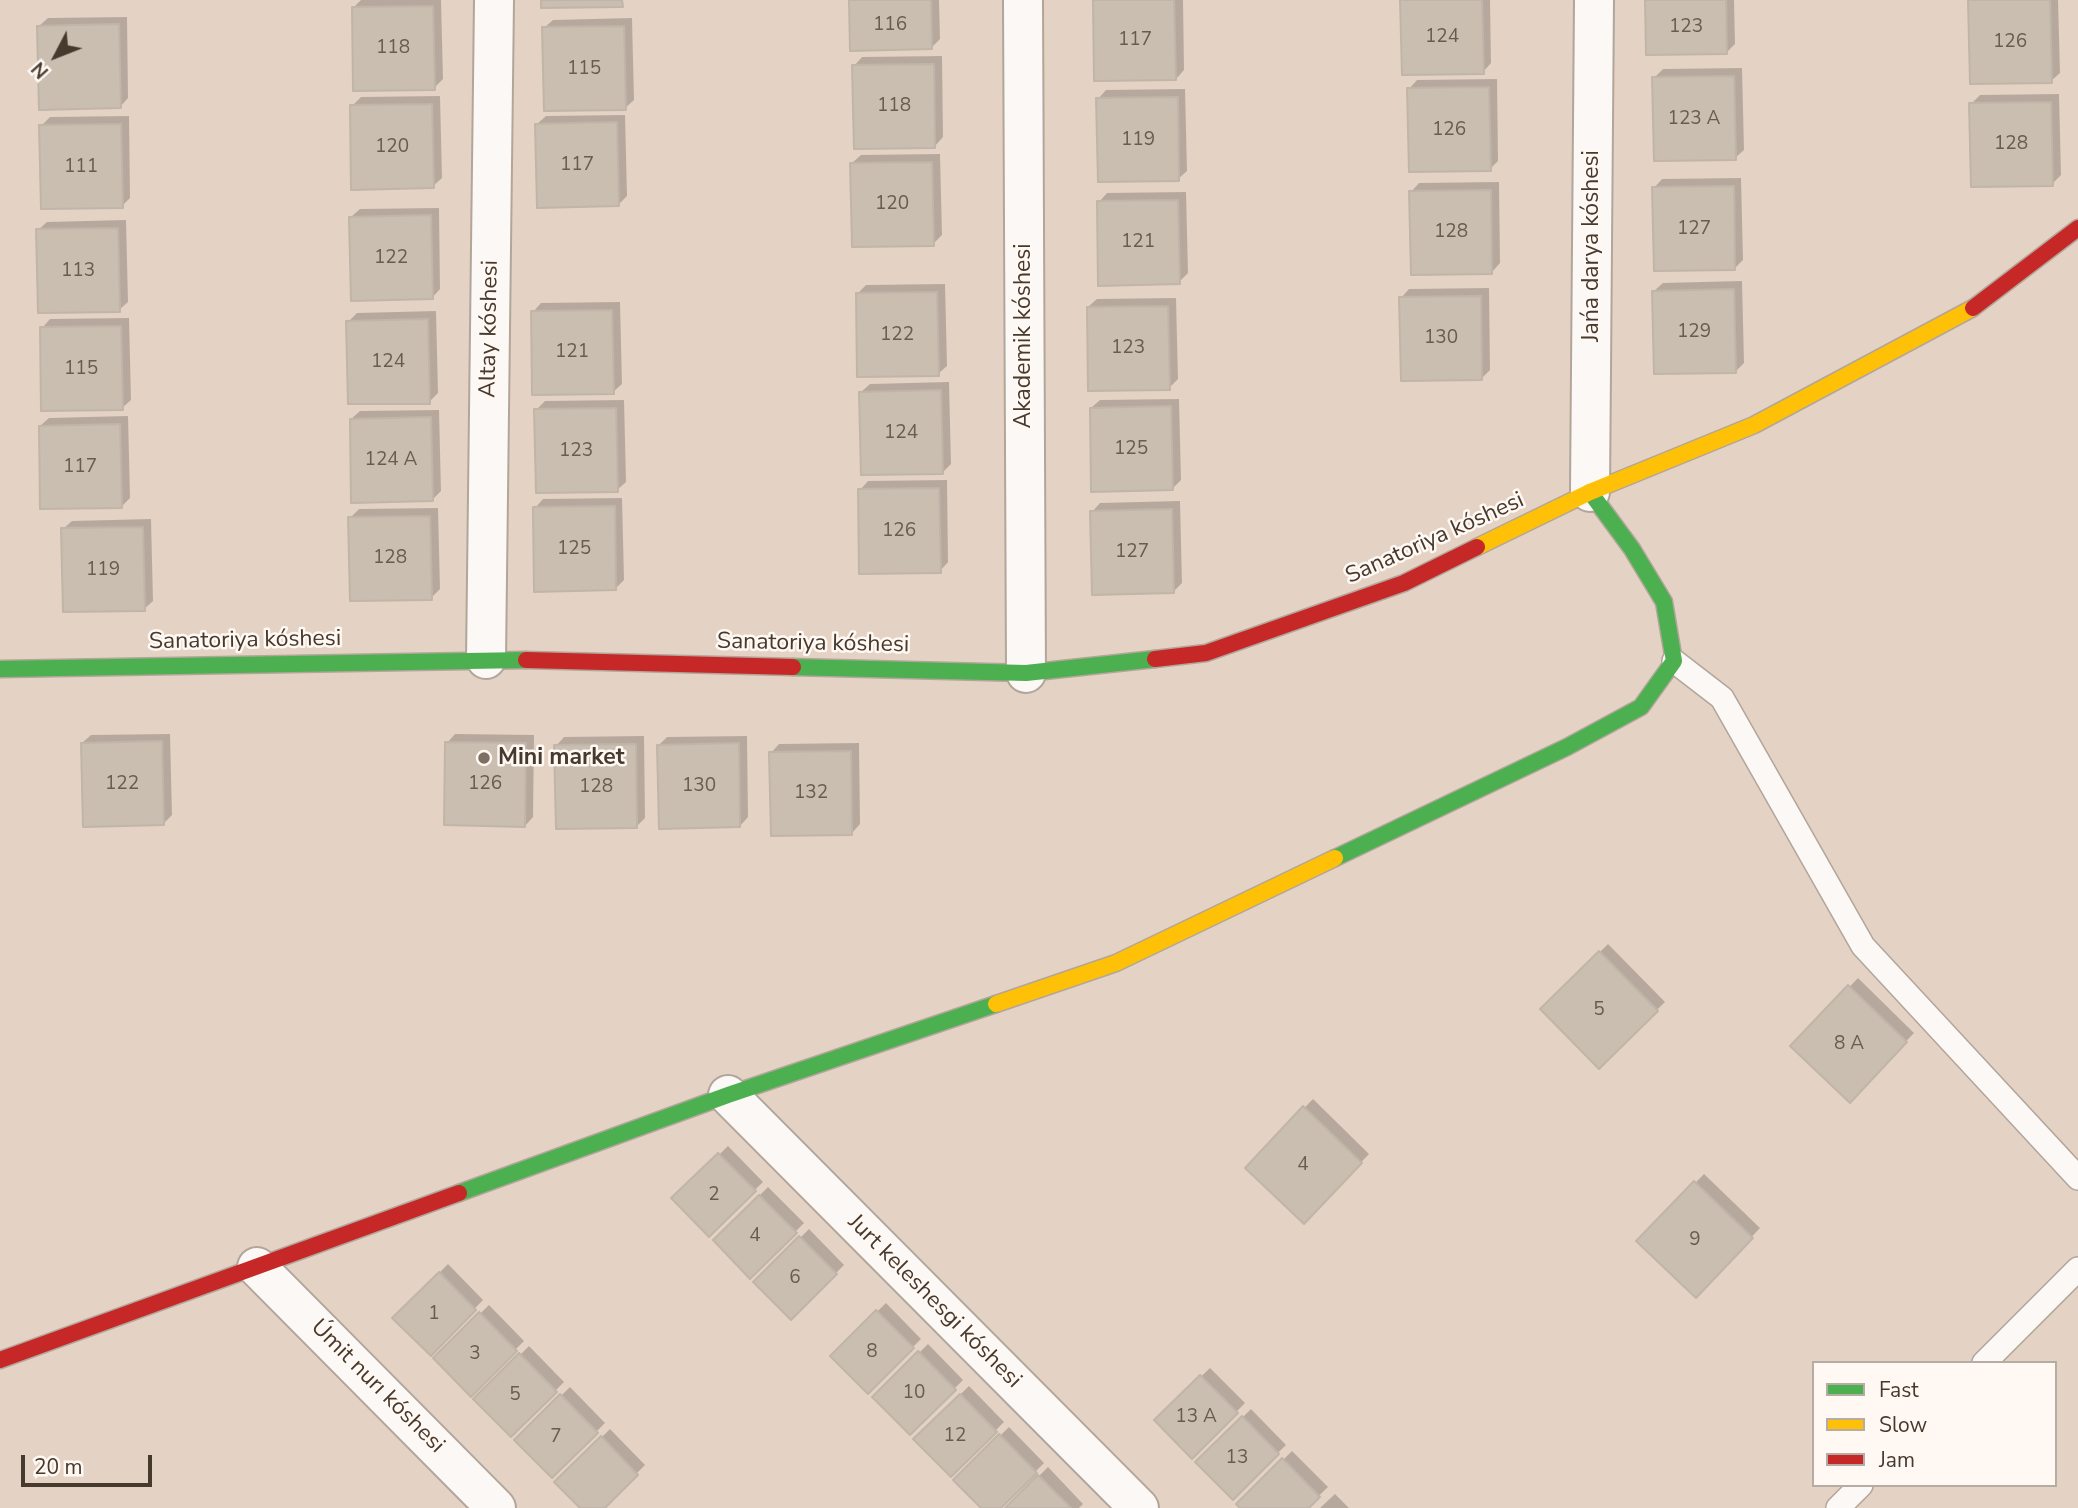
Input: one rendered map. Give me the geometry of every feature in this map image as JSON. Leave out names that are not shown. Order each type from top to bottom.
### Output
[{"type":"street","name":"Altay kóshesi","points":[[486,659],[494,0]]},
{"type":"street","name":"Akademik kóshesi","points":[[1023,0],[1026,673]]},
{"type":"street","name":"Jańa darya kóshesi","points":[[1590,492],[1594,0]]},
{"type":"street","name":"Sanatoriya kóshesi","points":[[0,669],[486,659],[1026,673],[1206,653],[1404,583],[1590,492],[1754,425],[1977,306],[2078,228]]},
{"type":"street","points":[[0,1360],[728,1095],[1116,963],[1567,747],[1641,707],[1674,661],[1664,602],[1632,549],[1590,492]]},
{"type":"street","name":"Jurt keleshesgi kóshesi","points":[[728,1095],[1139,1508]]},
{"type":"street","name":"Úmit nurı kóshesi","points":[[257,1267],[496,1508]]},
{"type":"lane","points":[[1674,661],[1722,698],[1863,946],[2078,1178]]},
{"type":"lane","points":[[1986,1361],[2078,1269]]},
{"type":"lane","points":[[1838,1508],[1859,1487]]},
{"type":"building","points":[[541,0],[622,0],[623,7],[541,8]]},
{"type":"building","points":[[849,0],[931,0],[932,49],[850,51]]},
{"type":"building","points":[[1093,0],[1174,0],[1176,80],[1094,81]]},
{"type":"building","points":[[1400,0],[1482,0],[1484,74],[1402,75]]},
{"type":"building","points":[[1645,0],[1726,0],[1727,54],[1646,55]]},
{"type":"building","points":[[1968,0],[2050,0],[2052,83],[1970,84]]},
{"type":"building","points":[[433,6],[435,90],[353,91],[352,7]]},
{"type":"building","points":[[119,24],[121,108],[39,110],[37,26]]},
{"type":"building","points":[[624,26],[626,110],[544,111],[542,27]]},
{"type":"building","points":[[934,64],[935,148],[854,149],[852,65]]},
{"type":"building","points":[[1734,76],[1736,160],[1654,161],[1652,77]]},
{"type":"building","points":[[1489,87],[1491,171],[1409,172],[1407,88]]},
{"type":"building","points":[[1178,97],[1179,181],[1098,182],[1096,98]]},
{"type":"building","points":[[2051,102],[2053,186],[1971,187],[1969,103]]},
{"type":"building","points":[[432,104],[434,188],[351,190],[350,105]]},
{"type":"building","points":[[617,122],[619,206],[537,208],[535,124]]},
{"type":"building","points":[[121,124],[123,208],[41,209],[39,125]]},
{"type":"building","points":[[932,162],[934,246],[852,247],[850,163]]},
{"type":"building","points":[[1734,186],[1735,270],[1654,271],[1652,187]]},
{"type":"building","points":[[1491,190],[1492,274],[1411,275],[1409,191]]},
{"type":"building","points":[[1178,200],[1180,284],[1098,286],[1097,201]]},
{"type":"building","points":[[431,215],[433,299],[351,301],[349,217]]},
{"type":"building","points":[[118,228],[120,312],[38,313],[36,229]]},
{"type":"building","points":[[1734,289],[1736,373],[1654,374],[1652,291]]},
{"type":"building","points":[[937,292],[939,376],[857,377],[856,293]]},
{"type":"building","points":[[1481,296],[1482,380],[1401,381],[1399,297]]},
{"type":"building","points":[[1168,306],[1170,390],[1088,391],[1087,307]]},
{"type":"building","points":[[612,310],[614,394],[532,395],[531,311]]},
{"type":"building","points":[[428,319],[430,404],[348,404],[346,321]]},
{"type":"building","points":[[121,326],[123,410],[41,411],[40,327]]},
{"type":"building","points":[[941,390],[943,474],[861,475],[859,392]]},
{"type":"building","points":[[1171,406],[1173,490],[1091,492],[1090,408]]},
{"type":"building","points":[[616,408],[618,492],[536,493],[534,409]]},
{"type":"building","points":[[431,417],[433,501],[351,503],[350,419]]},
{"type":"building","points":[[120,424],[122,508],[40,509],[39,426]]},
{"type":"building","points":[[939,488],[941,573],[859,574],[858,489]]},
{"type":"building","points":[[615,506],[616,590],[534,592],[533,507]]},
{"type":"building","points":[[1172,509],[1174,593],[1092,595],[1090,511]]},
{"type":"building","points":[[430,516],[432,600],[350,601],[348,517]]},
{"type":"building","points":[[143,527],[145,611],[63,612],[61,528]]},
{"type":"building","points":[[162,741],[164,825],[83,827],[81,743]]},
{"type":"building","points":[[445,742],[526,743],[525,827],[444,825]]},
{"type":"building","points":[[739,743],[740,827],[659,829],[657,745]]},
{"type":"building","points":[[636,744],[637,828],[556,829],[554,745]]},
{"type":"building","points":[[851,751],[852,835],[771,836],[769,752]]},
{"type":"building","points":[[1599,951],[1658,1011],[1599,1069],[1540,1009]]},
{"type":"building","points":[[1848,985],[1907,1042],[1850,1103],[1790,1046]]},
{"type":"building","points":[[1303,1106],[1362,1163],[1304,1224],[1245,1168]]},
{"type":"building","points":[[718,1153],[756,1191],[709,1237],[671,1198]]},
{"type":"building","points":[[1694,1181],[1753,1238],[1696,1298],[1636,1241]]},
{"type":"building","points":[[759,1195],[797,1233],[750,1279],[713,1240]]},
{"type":"building","points":[[799,1236],[837,1274],[791,1320],[753,1282]]},
{"type":"building","points":[[439,1272],[476,1310],[431,1356],[392,1318]]},
{"type":"building","points":[[876,1310],[914,1348],[868,1394],[830,1356]]},
{"type":"building","points":[[479,1312],[517,1351],[471,1397],[433,1358]]},
{"type":"building","points":[[918,1351],[956,1390],[910,1435],[872,1397]]},
{"type":"building","points":[[519,1353],[557,1392],[511,1437],[473,1399]]},
{"type":"building","points":[[1200,1375],[1238,1413],[1192,1459],[1154,1420]]},
{"type":"building","points":[[560,1394],[598,1433],[552,1478],[514,1440]]},
{"type":"building","points":[[960,1394],[997,1432],[951,1477],[913,1439]]},
{"type":"building","points":[[1242,1416],[1279,1454],[1233,1500],[1195,1462]]},
{"type":"building","points":[[999,1434],[1037,1473],[1001,1508],[981,1508],[953,1480]]},
{"type":"building","points":[[601,1436],[638,1475],[605,1508],[580,1508],[554,1482]]},
{"type":"building","points":[[1282,1458],[1320,1497],[1309,1508],[1240,1508],[1236,1504]]},
{"type":"building","points":[[1038,1475],[1071,1508],[1005,1508]]},
{"type":"traffic: fast","points":[[1335,858],[1567,747],[1641,707],[1674,661],[1664,602],[1632,549],[1590,492]]},
{"type":"traffic: fast","points":[[793,667],[1026,673],[1155,659]]},
{"type":"traffic: fast","points":[[0,669],[526,660]]},
{"type":"traffic: fast","points":[[459,1193],[728,1095],[996,1004]]},
{"type":"traffic: slow","points":[[1477,547],[1590,492],[1754,425],[1973,308]]},
{"type":"traffic: slow","points":[[996,1004],[1116,963],[1335,858]]},
{"type":"traffic: jam","points":[[1973,308],[2078,228]]},
{"type":"traffic: jam","points":[[1155,659],[1206,653],[1404,583],[1477,547]]},
{"type":"traffic: jam","points":[[526,660],[793,667]]},
{"type":"traffic: jam","points":[[0,1360],[459,1193]]},
{"type":"place","name":"Mini market","points":[[484,758]]}]
